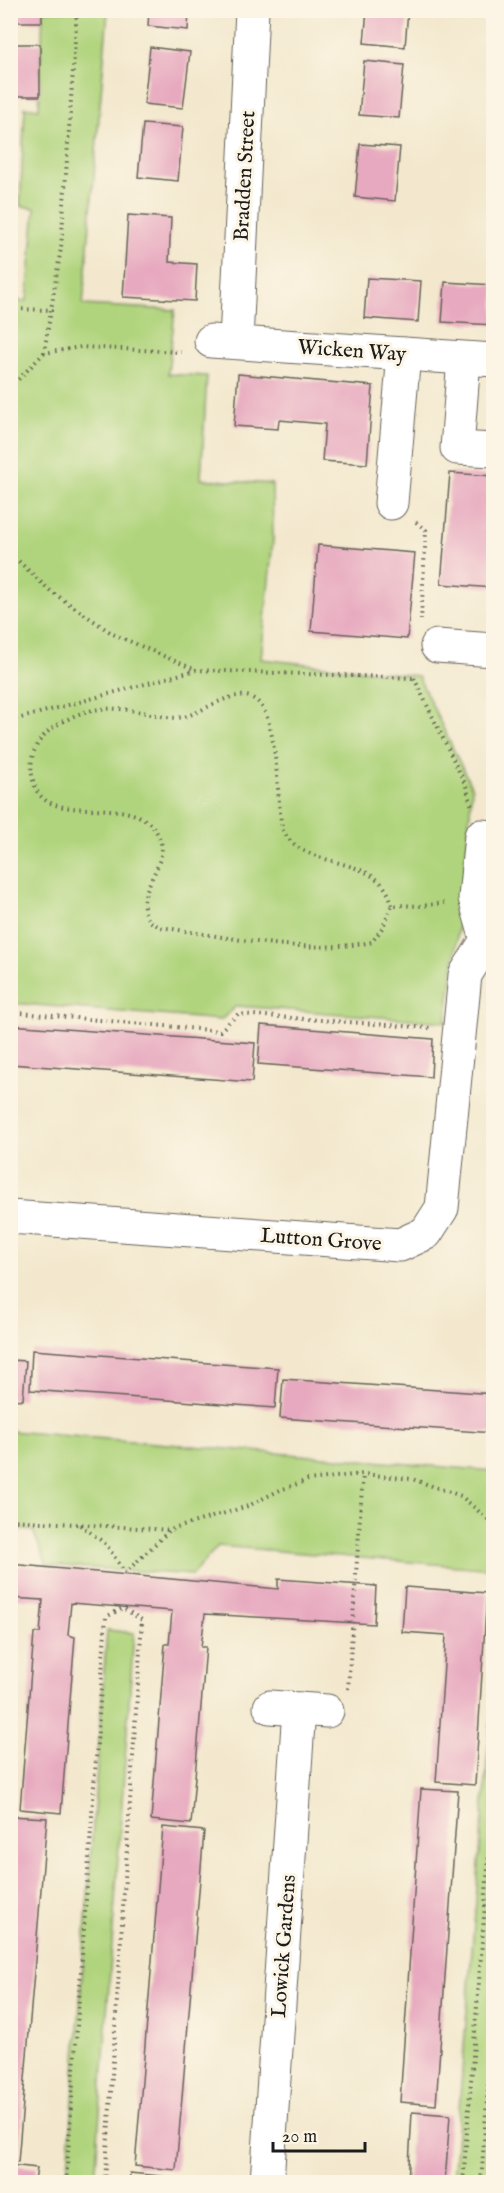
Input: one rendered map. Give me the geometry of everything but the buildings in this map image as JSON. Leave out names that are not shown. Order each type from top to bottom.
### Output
[{"type":"street","name":"Bradden Street","points":[[223,341],[252,10]]},
{"type":"street","name":"Wicken Way","points":[[223,341],[479,359]]},
{"type":"street","points":[[391,503],[404,354]]},
{"type":"street","points":[[479,359],[457,448],[494,450]]},
{"type":"street","points":[[437,646],[494,650]]},
{"type":"street","points":[[487,837],[474,898],[490,938]]},
{"type":"street","name":"Lutton Grove","points":[[10,1217],[400,1245],[426,1233],[442,1208],[465,975],[490,938]]},
{"type":"street","name":"Lowick Gardens","points":[[267,2182],[299,1709]]},
{"type":"path","points":[[10,388],[44,353],[53,310],[62,236],[76,10]]},
{"type":"path","points":[[10,309],[53,310]]},
{"type":"path","points":[[44,353],[81,347],[196,352],[223,341]]},
{"type":"path","points":[[391,503],[426,530],[419,618],[437,646]]},
{"type":"path","points":[[10,554],[49,590],[113,634],[196,670]]},
{"type":"path","points":[[10,721],[196,670],[414,678],[466,786],[487,837]]},
{"type":"path","points":[[245,695],[259,702],[268,719],[283,833],[298,847],[352,866],[376,878],[390,893],[392,905],[383,927],[372,942],[341,948],[244,939],[160,927],[149,921],[143,905],[158,866],[161,841],[149,822],[119,809],[52,805],[35,791],[30,768],[37,745],[54,726],[79,713],[105,708],[184,717],[226,699],[245,695]]},
{"type":"path","points":[[392,905],[421,906],[474,898]]},
{"type":"path","points":[[10,1012],[220,1031],[238,1014],[458,1029]]},
{"type":"path","points":[[299,1709],[347,1700],[363,1474]]},
{"type":"path","points":[[10,1520],[170,1530],[248,1506],[280,1490],[308,1480],[363,1474],[412,1479],[461,1496],[492,1521],[494,1529]]},
{"type":"path","points":[[79,1524],[106,1544],[125,1573],[170,1530]]},
{"type":"path","points":[[66,2182],[106,1617],[123,1608],[142,1620],[105,2182]]},
{"type":"path","points":[[463,2182],[494,1792]]},
{"type":"path","points":[[481,2182],[494,2005]]},
{"type":"green space","points":[[43,11],[108,11],[83,305],[175,310],[168,374],[207,376],[201,479],[272,484],[273,540],[261,659],[418,676],[472,788],[463,891],[446,1022],[236,1006],[221,1020],[11,1003],[10,301],[27,301],[35,208],[20,206],[25,107],[39,109]]},
{"type":"green space","points":[[10,1431],[493,1471],[493,1569],[218,1546],[192,1575],[47,1565],[33,1531],[11,1529]]},
{"type":"green space","points":[[107,1630],[134,1633],[95,2182],[67,2182]]},
{"type":"green space","points":[[493,1692],[493,2182],[453,2182]]}]
